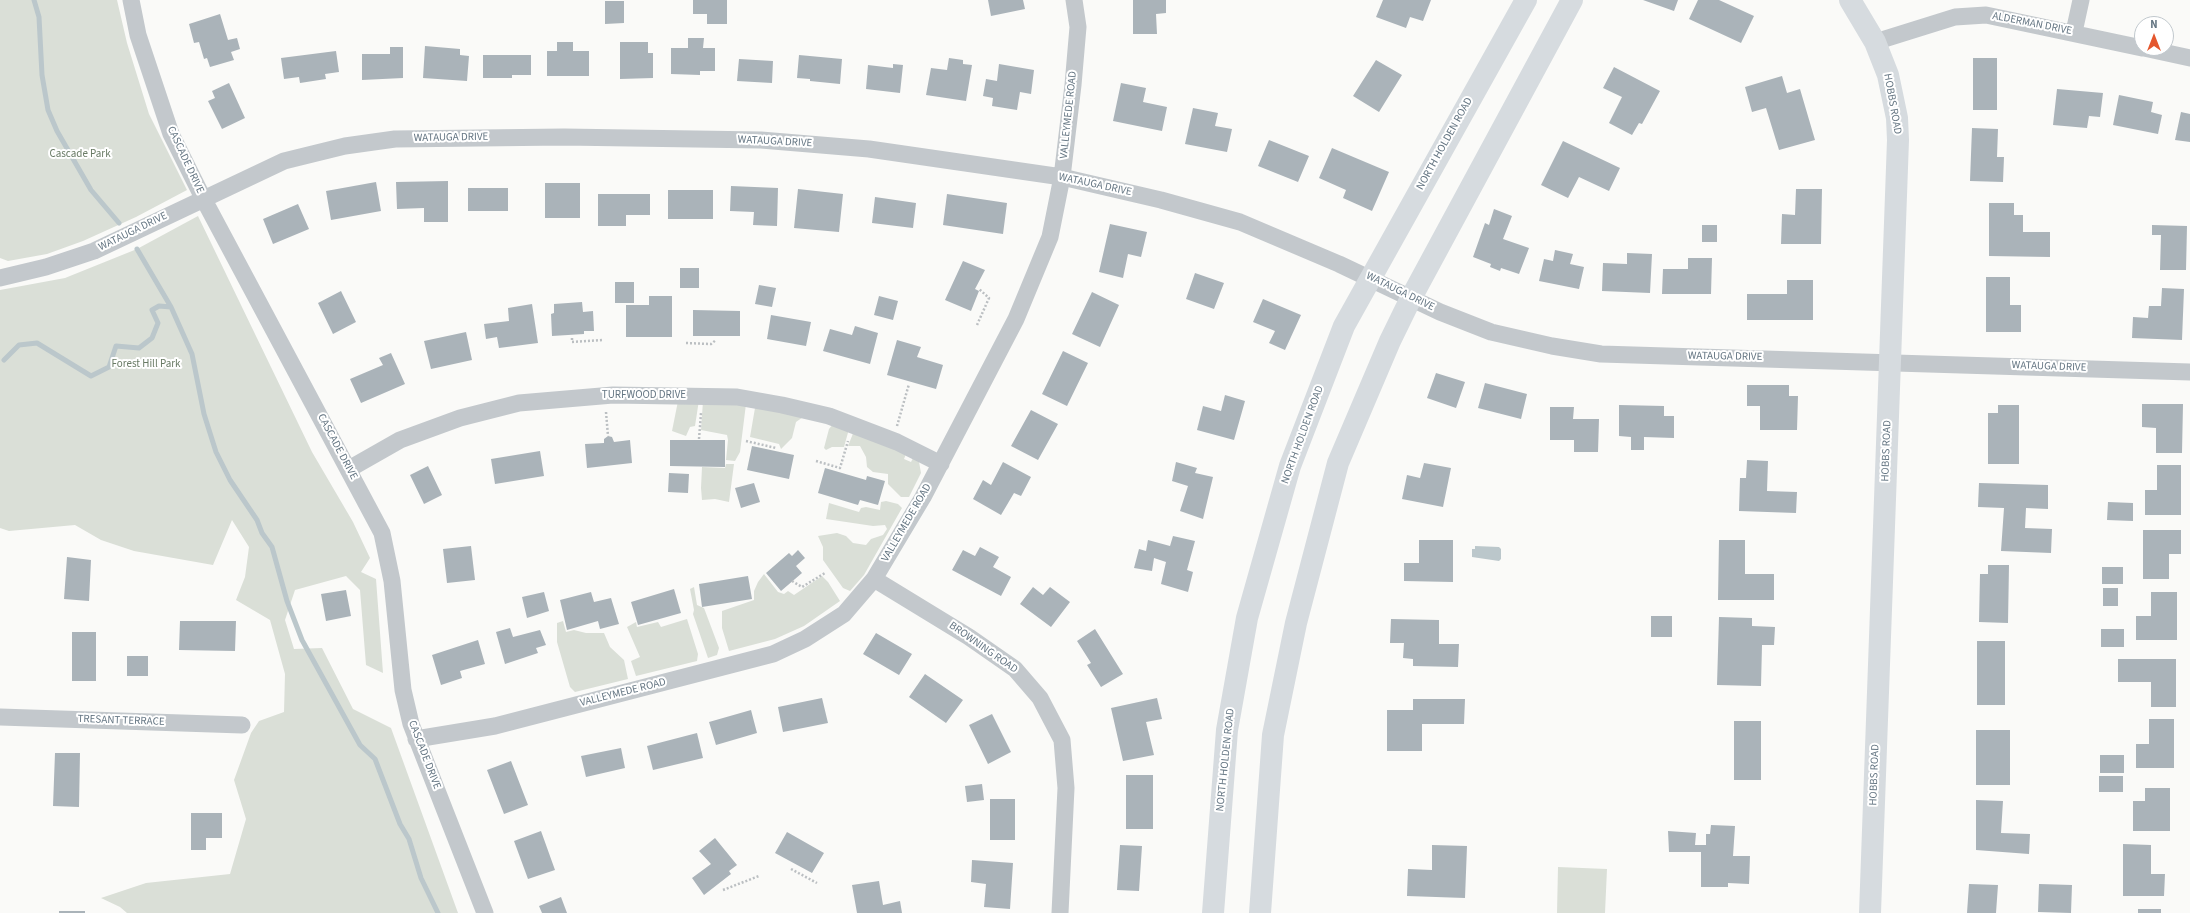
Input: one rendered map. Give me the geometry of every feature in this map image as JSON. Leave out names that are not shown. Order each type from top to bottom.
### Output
[{"type":"main road","name":"NORTH HOLDEN ROAD","points":[[1213,913],[1226,730],[1247,618],[1290,466],[1344,326],[1369,277],[1526,0]]},
{"type":"main road","points":[[1260,913],[1274,735],[1296,623],[1338,463],[1390,341],[1411,298],[1572,0]]},
{"type":"main road","name":"HOBBS ROAD","points":[[1850,0],[1876,42],[1888,76],[1897,118],[1898,140],[1870,913]]},
{"type":"street","name":"CASCADE DRIVE","points":[[131,0],[138,35],[171,134],[203,198],[382,532],[392,581],[404,690],[416,739],[486,913]]},
{"type":"street","name":"VALLEYMEDE ROAD","points":[[416,739],[495,726],[773,654],[805,639],[844,614],[874,579],[940,464],[1016,319],[1050,237],[1062,177],[1078,27],[1074,0]]},
{"type":"street","points":[[2074,32],[2081,0]]},
{"type":"street","name":"ALDERMAN DRIVE","points":[[1876,42],[1955,17],[1986,15],[2074,32],[2134,46]]},
{"type":"street","name":"ALDERMAN DRIVE","points":[[2174,55],[2190,58]]},
{"type":"street","name":"WATAUGA DRIVE","points":[[0,278],[46,267],[94,251],[203,198],[284,161],[345,146],[395,139],[564,137],[761,140],[869,149],[1062,177],[1161,200],[1240,222],[1369,277],[1440,312],[1491,332],[1552,346],[1602,354],[2190,372]]},
{"type":"street","name":"TURFWOOD DRIVE","points":[[349,469],[400,440],[460,418],[519,403],[605,396],[737,397],[782,405],[829,416],[892,440],[940,464]]},
{"type":"street","name":"BROWNING ROAD","points":[[874,579],[969,637],[1015,669],[1040,698],[1062,740],[1066,788],[1060,913]]},
{"type":"street","name":"TRESANT TERRACE","points":[[0,717],[242,725]]},
{"type":"path","points":[[977,325],[989,298],[979,289]]},
{"type":"path","points":[[572,338],[572,342],[603,340]]},
{"type":"path","points":[[686,343],[711,344],[716,340]]},
{"type":"path","points":[[892,440],[909,384]]},
{"type":"path","points":[[605,396],[608,436]]},
{"type":"path","points":[[699,439],[702,396]]},
{"type":"path","points":[[816,461],[840,468],[852,425]]},
{"type":"path","points":[[746,441],[776,448]]},
{"type":"path","points":[[792,581],[802,587],[825,573]]},
{"type":"path","points":[[791,869],[817,883]]},
{"type":"path","points":[[724,890],[759,876]]},
{"type":"green space","name":"Cascade Park","points":[[0,0],[117,0],[127,43],[149,114],[187,190],[136,217],[83,241],[47,254],[8,261],[0,258]]},
{"type":"green space","name":"Forest Hill Park","points":[[198,216],[312,452],[353,522],[370,558],[361,572],[376,579],[383,673],[366,665],[360,590],[346,576],[295,590],[285,620],[294,649],[322,648],[353,709],[391,728],[458,913],[127,913],[120,907],[101,898],[146,883],[230,874],[246,819],[234,780],[251,733],[259,721],[284,712],[285,674],[270,620],[236,600],[245,577],[249,547],[232,520],[213,565],[134,551],[101,540],[75,525],[9,531],[0,528],[0,290],[65,278],[137,249]]},
{"type":"green space","points":[[699,400],[695,426],[690,427],[686,436],[672,431],[678,401]]},
{"type":"green space","points":[[703,401],[746,404],[740,452],[735,461],[726,460],[727,435],[701,430]]},
{"type":"green space","points":[[755,408],[806,415],[796,422],[792,438],[781,449],[779,444],[750,437]]},
{"type":"green space","points":[[833,424],[849,429],[844,447],[832,447],[826,450],[824,448],[829,429]]},
{"type":"green space","points":[[854,431],[906,454],[904,459],[911,462],[913,458],[919,462],[921,473],[909,497],[901,497],[888,484],[888,474],[873,472],[867,467],[866,457],[860,446],[848,446]]},
{"type":"green space","points":[[726,464],[734,464],[729,502],[715,499],[702,500],[702,467],[725,468]]},
{"type":"green space","points":[[886,501],[898,504],[902,508],[864,575],[850,591],[843,588],[823,560],[823,547],[818,536],[837,533],[846,536],[853,543],[866,545],[871,539],[883,535],[887,529],[885,525],[873,526],[826,519],[829,503],[859,512],[861,508],[866,507],[880,510],[881,502]]},
{"type":"green space","points":[[764,574],[778,592],[784,594],[788,591],[794,595],[822,576],[828,582],[840,601],[804,626],[775,639],[729,651],[722,628],[722,611],[754,600],[754,591]]},
{"type":"green space","points":[[694,587],[697,605],[704,608],[719,648],[717,655],[708,658],[693,614],[694,610],[690,589]]},
{"type":"green space","points":[[687,619],[698,654],[697,661],[636,676],[631,661],[640,657],[627,627],[636,622],[637,627],[658,622],[661,627]]},
{"type":"green space","points":[[563,621],[566,632],[574,630],[586,633],[604,633],[610,647],[624,660],[628,679],[575,692],[570,687],[557,642],[557,623]]},
{"type":"green space","points":[[1558,867],[1607,869],[1605,913],[1557,913]]},
{"type":"shaded area","points":[[1475,546],[1499,547],[1501,549],[1501,559],[1499,561],[1472,557],[1472,549],[1475,549]]},
{"type":"building","points":[[693,0],[727,0],[727,24],[707,24],[707,14],[693,14]]},
{"type":"building","points":[[988,0],[1023,0],[1025,9],[991,16]]},
{"type":"building","points":[[1133,0],[1166,0],[1166,13],[1156,14],[1157,34],[1133,34]]},
{"type":"building","points":[[1383,0],[1431,0],[1423,21],[1410,17],[1406,28],[1376,17]]},
{"type":"building","points":[[1643,0],[1678,0],[1674,11]]},
{"type":"building","points":[[1698,0],[1719,0],[1754,16],[1741,43],[1689,19]]},
{"type":"building","points":[[605,1],[624,1],[624,23],[605,24]]},
{"type":"building","points":[[220,14],[228,40],[237,38],[240,49],[231,52],[234,60],[210,67],[207,58],[204,59],[199,42],[194,43],[189,24]]},
{"type":"building","points":[[688,38],[704,38],[703,48],[715,48],[715,71],[700,71],[700,75],[671,74],[671,48],[688,48]]},
{"type":"building","points":[[557,42],[573,42],[573,51],[589,51],[589,76],[547,76],[547,51],[557,51]]},
{"type":"building","points":[[620,42],[648,42],[648,53],[653,53],[653,78],[620,79]]},
{"type":"building","points":[[425,46],[460,49],[460,55],[469,56],[467,81],[423,78]]},
{"type":"building","points":[[390,47],[403,47],[403,78],[362,80],[362,54],[390,54]]},
{"type":"building","points":[[336,51],[339,72],[325,74],[326,79],[300,83],[299,77],[284,79],[281,58]]},
{"type":"building","points":[[483,55],[531,55],[531,75],[512,75],[512,78],[483,78]]},
{"type":"building","points":[[799,55],[842,59],[840,84],[797,78]]},
{"type":"building","points":[[949,58],[963,60],[963,64],[972,65],[966,101],[926,95],[931,68],[947,70]]},
{"type":"building","points":[[1973,58],[1997,58],[1997,110],[1973,110]]},
{"type":"building","points":[[739,59],[773,61],[772,83],[737,81]]},
{"type":"building","points":[[1376,60],[1402,75],[1379,112],[1353,96]]},
{"type":"building","points":[[893,64],[903,65],[900,93],[866,89],[868,65],[893,68]]},
{"type":"building","points":[[999,64],[1034,70],[1031,94],[1020,92],[1017,110],[992,106],[993,98],[983,96],[986,79],[997,81]]},
{"type":"building","points":[[1614,67],[1660,91],[1642,124],[1639,123],[1632,135],[1609,123],[1622,97],[1603,88]]},
{"type":"building","points":[[1782,76],[1787,93],[1800,89],[1815,140],[1779,150],[1766,108],[1752,112],[1745,87]]},
{"type":"building","points":[[229,83],[245,118],[222,129],[208,101],[215,98],[212,91]]},
{"type":"building","points":[[1121,83],[1146,88],[1143,102],[1167,107],[1162,131],[1113,121]]},
{"type":"building","points":[[2057,89],[2103,93],[2100,117],[2089,116],[2087,128],[2053,125]]},
{"type":"building","points":[[2119,95],[2153,102],[2151,112],[2162,115],[2158,134],[2113,125]]},
{"type":"building","points":[[1193,108],[1218,113],[1215,126],[1232,129],[1227,152],[1185,144]]},
{"type":"building","points":[[2181,112],[2190,114],[2190,142],[2175,140]]},
{"type":"building","points":[[1972,128],[1998,129],[1997,157],[2004,157],[2003,182],[1970,181]]},
{"type":"building","points":[[1269,140],[1309,156],[1298,182],[1258,166]]},
{"type":"building","points":[[1563,141],[1620,168],[1609,191],[1579,177],[1568,198],[1541,185]]},
{"type":"building","points":[[1332,148],[1389,172],[1372,211],[1343,198],[1346,190],[1319,178]]},
{"type":"building","points":[[448,181],[448,222],[424,222],[424,208],[397,209],[396,182]]},
{"type":"building","points":[[376,182],[381,211],[331,220],[326,191]]},
{"type":"building","points":[[545,183],[580,183],[580,218],[545,218]]},
{"type":"building","points":[[731,186],[778,188],[777,226],[753,225],[754,212],[730,211]]},
{"type":"building","points":[[468,188],[508,188],[508,211],[468,211]]},
{"type":"building","points":[[798,189],[843,194],[839,232],[794,228]]},
{"type":"building","points":[[1796,189],[1822,189],[1821,244],[1781,244],[1782,214],[1795,215]]},
{"type":"building","points":[[668,190],[713,190],[713,219],[668,219]]},
{"type":"building","points":[[598,194],[650,194],[650,215],[626,215],[626,226],[598,226]]},
{"type":"building","points":[[947,194],[1007,203],[1003,234],[943,225]]},
{"type":"building","points":[[875,197],[916,203],[913,228],[872,223]]},
{"type":"building","points":[[1989,203],[2014,203],[2014,215],[2023,215],[2023,232],[2050,232],[2050,257],[1989,256]]},
{"type":"building","points":[[298,204],[309,229],[273,244],[263,219]]},
{"type":"building","points":[[1494,209],[1512,216],[1503,239],[1529,248],[1519,274],[1501,268],[1500,271],[1490,267],[1491,264],[1473,257],[1485,223],[1489,225]]},
{"type":"building","points":[[1110,224],[1147,232],[1141,257],[1128,254],[1123,278],[1099,272]]},
{"type":"building","points":[[1702,225],[1717,225],[1717,242],[1702,242]]},
{"type":"building","points":[[2152,225],[2187,226],[2186,270],[2160,270],[2161,235],[2152,235]]},
{"type":"building","points":[[1555,250],[1573,254],[1570,264],[1584,267],[1579,289],[1539,281],[1544,259],[1553,261]]},
{"type":"building","points":[[1627,253],[1652,254],[1650,293],[1602,291],[1603,263],[1627,264]]},
{"type":"building","points":[[1688,258],[1712,258],[1711,294],[1662,294],[1663,269],[1688,269]]},
{"type":"building","points":[[963,261],[985,270],[975,289],[979,291],[971,311],[945,300]]},
{"type":"building","points":[[680,268],[699,268],[699,288],[680,288]]},
{"type":"building","points":[[1195,273],[1224,283],[1214,309],[1186,299]]},
{"type":"building","points":[[1986,277],[2010,277],[2010,305],[2021,305],[2021,332],[1986,332]]},
{"type":"building","points":[[1787,280],[1813,280],[1813,320],[1747,320],[1747,294],[1787,294]]},
{"type":"building","points":[[615,282],[634,282],[634,303],[615,303]]},
{"type":"building","points":[[759,285],[776,288],[772,307],[755,304]]},
{"type":"building","points":[[2162,288],[2184,289],[2182,340],[2132,338],[2133,317],[2148,318],[2149,306],[2161,306]]},
{"type":"building","points":[[341,291],[356,322],[333,334],[318,303]]},
{"type":"building","points":[[1092,292],[1119,305],[1100,347],[1072,334]]},
{"type":"building","points":[[649,296],[672,296],[672,337],[626,337],[626,305],[649,305]]},
{"type":"building","points":[[879,296],[898,301],[893,320],[874,315]]},
{"type":"building","points":[[1263,299],[1301,315],[1285,350],[1269,343],[1275,331],[1253,322]]},
{"type":"building","points":[[582,302],[583,312],[593,311],[594,331],[584,331],[584,334],[552,336],[551,314],[554,313],[554,304]]},
{"type":"building","points":[[532,304],[538,343],[499,348],[497,337],[486,339],[484,324],[509,321],[508,308]]},
{"type":"building","points":[[693,310],[740,311],[740,336],[693,336]]},
{"type":"building","points":[[771,315],[811,322],[806,346],[767,339]]},
{"type":"building","points":[[855,326],[878,333],[870,364],[823,351],[830,329],[852,335]]},
{"type":"building","points":[[466,332],[472,360],[431,369],[424,341]]},
{"type":"building","points":[[897,340],[921,347],[917,357],[943,365],[936,389],[887,375]]},
{"type":"building","points":[[1063,351],[1088,363],[1067,406],[1042,394]]},
{"type":"building","points":[[391,353],[405,384],[361,403],[350,379],[383,365],[379,358]]},
{"type":"building","points":[[1436,373],[1465,382],[1456,408],[1427,398]]},
{"type":"building","points":[[1485,383],[1527,394],[1521,419],[1478,408]]},
{"type":"building","points":[[1747,385],[1789,385],[1789,396],[1798,396],[1797,430],[1760,430],[1760,406],[1747,406]]},
{"type":"building","points":[[1225,395],[1245,401],[1234,440],[1197,430],[1203,406],[1221,411]]},
{"type":"building","points":[[2142,404],[2183,404],[2182,453],[2156,453],[2156,428],[2142,427]]},
{"type":"building","points":[[1619,405],[1664,406],[1664,416],[1674,416],[1674,438],[1644,437],[1644,450],[1631,450],[1631,437],[1619,436]]},
{"type":"building","points":[[1998,405],[2019,405],[2019,464],[1988,464],[1988,413],[1998,413]]},
{"type":"building","points":[[1550,407],[1574,407],[1573,419],[1599,419],[1598,452],[1574,452],[1574,440],[1550,440]]},
{"type":"building","points":[[1031,410],[1058,424],[1038,460],[1011,446]]},
{"type":"building","points":[[608,436],[612,437],[614,442],[630,440],[632,463],[587,468],[585,444],[604,443],[604,439]]},
{"type":"building","points":[[670,440],[725,440],[725,467],[670,466]]},
{"type":"building","points":[[752,446],[794,455],[789,479],[747,470]]},
{"type":"building","points":[[540,451],[544,476],[495,484],[491,459]]},
{"type":"building","points":[[1747,460],[1768,461],[1767,491],[1797,492],[1796,513],[1739,511],[1740,478],[1746,478]]},
{"type":"building","points":[[1003,462],[1031,477],[1021,496],[1014,493],[1001,515],[973,499],[983,480],[991,485]]},
{"type":"building","points":[[1176,462],[1197,468],[1195,473],[1213,477],[1203,519],[1180,511],[1188,486],[1172,481]]},
{"type":"building","points":[[1424,463],[1451,468],[1443,507],[1402,499],[1407,475],[1420,478]]},
{"type":"building","points":[[2157,465],[2181,465],[2181,515],[2145,515],[2145,490],[2157,490]]},
{"type":"building","points":[[428,466],[442,495],[424,504],[410,475]]},
{"type":"building","points":[[825,468],[866,480],[867,476],[885,481],[878,505],[860,500],[858,505],[818,493]]},
{"type":"building","points":[[669,473],[689,474],[688,493],[668,492]]},
{"type":"building","points":[[754,483],[760,502],[741,508],[735,488]]},
{"type":"building","points":[[1979,483],[2048,485],[2048,509],[2026,508],[2025,528],[2052,529],[2051,553],[2001,551],[2004,508],[1978,507]]},
{"type":"building","points":[[2108,502],[2133,503],[2133,521],[2107,520]]},
{"type":"building","points":[[2143,530],[2181,530],[2181,554],[2169,554],[2169,579],[2143,579]]},
{"type":"building","points":[[1173,536],[1195,541],[1187,570],[1193,572],[1188,592],[1161,584],[1166,562],[1154,558],[1152,571],[1134,568],[1139,549],[1146,551],[1148,540],[1170,546]]},
{"type":"building","points":[[1419,540],[1453,540],[1453,582],[1404,581],[1404,563],[1419,563]]},
{"type":"building","points":[[1719,540],[1745,540],[1745,574],[1774,574],[1774,600],[1718,600]]},
{"type":"building","points":[[471,546],[475,580],[447,583],[443,549]]},
{"type":"building","points":[[980,547],[999,557],[993,567],[1011,577],[1001,596],[952,570],[963,550],[975,556]]},
{"type":"building","points":[[798,550],[805,558],[796,566],[802,573],[781,591],[766,573],[789,553],[792,556]]},
{"type":"building","points":[[67,557],[91,560],[89,601],[64,599]]},
{"type":"building","points":[[1988,565],[2009,565],[2008,623],[1979,622],[1980,574],[1988,574]]},
{"type":"building","points":[[2102,567],[2123,567],[2123,584],[2102,584]]},
{"type":"building","points":[[748,576],[752,599],[702,607],[699,584]]},
{"type":"building","points":[[1033,587],[1043,595],[1050,587],[1070,602],[1051,627],[1020,604]]},
{"type":"building","points":[[2103,588],[2118,588],[2118,606],[2103,606]]},
{"type":"building","points":[[674,589],[681,613],[638,625],[631,602]]},
{"type":"building","points":[[346,590],[351,616],[326,621],[321,594]]},
{"type":"building","points":[[544,592],[549,611],[527,618],[522,597]]},
{"type":"building","points":[[591,592],[594,602],[611,598],[619,624],[600,629],[598,621],[567,630],[560,600]]},
{"type":"building","points":[[2151,592],[2177,592],[2177,640],[2136,640],[2136,616],[2151,616]]},
{"type":"building","points":[[1651,616],[1672,616],[1672,637],[1651,637]]},
{"type":"building","points":[[1719,617],[1752,618],[1752,626],[1775,627],[1774,645],[1762,645],[1761,686],[1717,685]]},
{"type":"building","points":[[1391,619],[1439,620],[1439,644],[1459,644],[1458,667],[1413,666],[1413,659],[1403,658],[1404,643],[1390,643]]},
{"type":"building","points":[[180,621],[236,621],[235,651],[179,650]]},
{"type":"building","points":[[510,628],[513,637],[540,630],[546,645],[536,648],[538,653],[505,664],[496,632]]},
{"type":"building","points":[[1095,629],[1123,674],[1101,687],[1087,665],[1091,663],[1077,641]]},
{"type":"building","points":[[2101,629],[2124,629],[2124,647],[2101,647]]},
{"type":"building","points":[[72,632],[96,632],[96,681],[72,681]]},
{"type":"building","points":[[876,633],[912,654],[899,675],[863,654]]},
{"type":"building","points":[[478,640],[485,664],[460,671],[462,678],[441,685],[432,655]]},
{"type":"building","points":[[1977,641],[2005,641],[2005,705],[1977,705]]},
{"type":"building","points":[[127,656],[148,656],[148,676],[127,676]]},
{"type":"building","points":[[2118,659],[2176,659],[2176,707],[2151,707],[2151,682],[2118,682]]},
{"type":"building","points":[[925,674],[963,700],[946,723],[909,697]]},
{"type":"building","points":[[822,698],[828,723],[783,732],[778,707]]},
{"type":"building","points":[[1157,698],[1162,719],[1146,722],[1154,755],[1123,761],[1111,708]]},
{"type":"building","points":[[1413,699],[1465,699],[1464,724],[1422,724],[1422,751],[1387,751],[1387,710],[1413,710]]},
{"type":"building","points":[[751,710],[757,733],[716,745],[709,722]]},
{"type":"building","points":[[992,714],[1011,752],[988,764],[969,725]]},
{"type":"building","points":[[2149,719],[2174,719],[2174,768],[2136,768],[2136,744],[2149,744]]},
{"type":"building","points":[[1734,721],[1761,721],[1761,780],[1734,780]]},
{"type":"building","points":[[1976,730],[2010,730],[2010,785],[1976,785]]},
{"type":"building","points":[[697,733],[703,758],[653,770],[647,746]]},
{"type":"building","points":[[621,748],[625,768],[586,777],[581,756]]},
{"type":"building","points":[[55,753],[80,753],[79,807],[53,806]]},
{"type":"building","points":[[2100,755],[2124,755],[2124,773],[2100,773]]},
{"type":"building","points":[[511,761],[528,805],[504,814],[487,770]]},
{"type":"building","points":[[1126,775],[1153,775],[1153,829],[1126,829]]},
{"type":"building","points":[[2099,776],[2123,776],[2123,792],[2099,792]]},
{"type":"building","points":[[982,784],[984,800],[967,802],[965,786]]},
{"type":"building","points":[[2145,788],[2170,788],[2170,831],[2133,831],[2133,801],[2145,801]]},
{"type":"building","points":[[990,799],[1015,799],[1015,840],[990,840]]},
{"type":"building","points":[[1976,800],[2003,801],[2001,833],[2030,834],[2029,854],[1976,850]]},
{"type":"building","points":[[191,813],[222,813],[222,838],[206,838],[206,850],[191,850]]},
{"type":"building","points":[[1711,825],[1735,826],[1733,856],[1750,856],[1749,884],[1728,883],[1728,887],[1701,887],[1701,852],[1669,852],[1668,831],[1696,833],[1695,845],[1706,845],[1706,834],[1710,834]]},
{"type":"building","points":[[541,831],[555,870],[528,879],[514,841]]},
{"type":"building","points":[[787,832],[824,853],[812,873],[775,853]]},
{"type":"building","points":[[715,838],[737,865],[729,871],[731,874],[704,895],[692,878],[711,864],[699,851]]},
{"type":"building","points":[[2123,844],[2151,845],[2151,874],[2165,874],[2164,896],[2123,896]]},
{"type":"building","points":[[1120,845],[1142,846],[1139,891],[1117,890]]},
{"type":"building","points":[[1432,845],[1467,846],[1465,898],[1407,896],[1408,869],[1432,870]]},
{"type":"building","points":[[972,860],[1013,863],[1010,909],[984,907],[986,884],[971,882]]},
{"type":"building","points":[[879,881],[883,905],[900,901],[902,913],[857,913],[852,885]]},
{"type":"building","points":[[1969,884],[1998,885],[1996,913],[1967,913]]},
{"type":"building","points":[[2039,884],[2072,885],[2071,913],[2038,912]]},
{"type":"building","points":[[561,897],[567,913],[542,913],[539,906]]},
{"type":"building","points":[[2138,909],[2161,909],[2161,913],[2138,913]]},
{"type":"building","points":[[59,911],[85,911],[85,913],[59,913]]},
{"type":"waterway","points":[[34,0],[39,17],[42,75],[48,110],[57,131],[91,190],[119,223]]},
{"type":"waterway","points":[[137,249],[171,307],[192,354],[204,414],[216,452],[230,480],[257,520],[262,533],[272,547],[287,601],[302,640],[360,745],[375,759],[400,824],[409,839],[421,878],[438,913]]},
{"type":"waterway","points":[[4,360],[19,345],[37,343],[91,376],[109,367],[116,346],[139,348],[152,338],[158,323],[152,310],[159,306],[171,307]]}]
